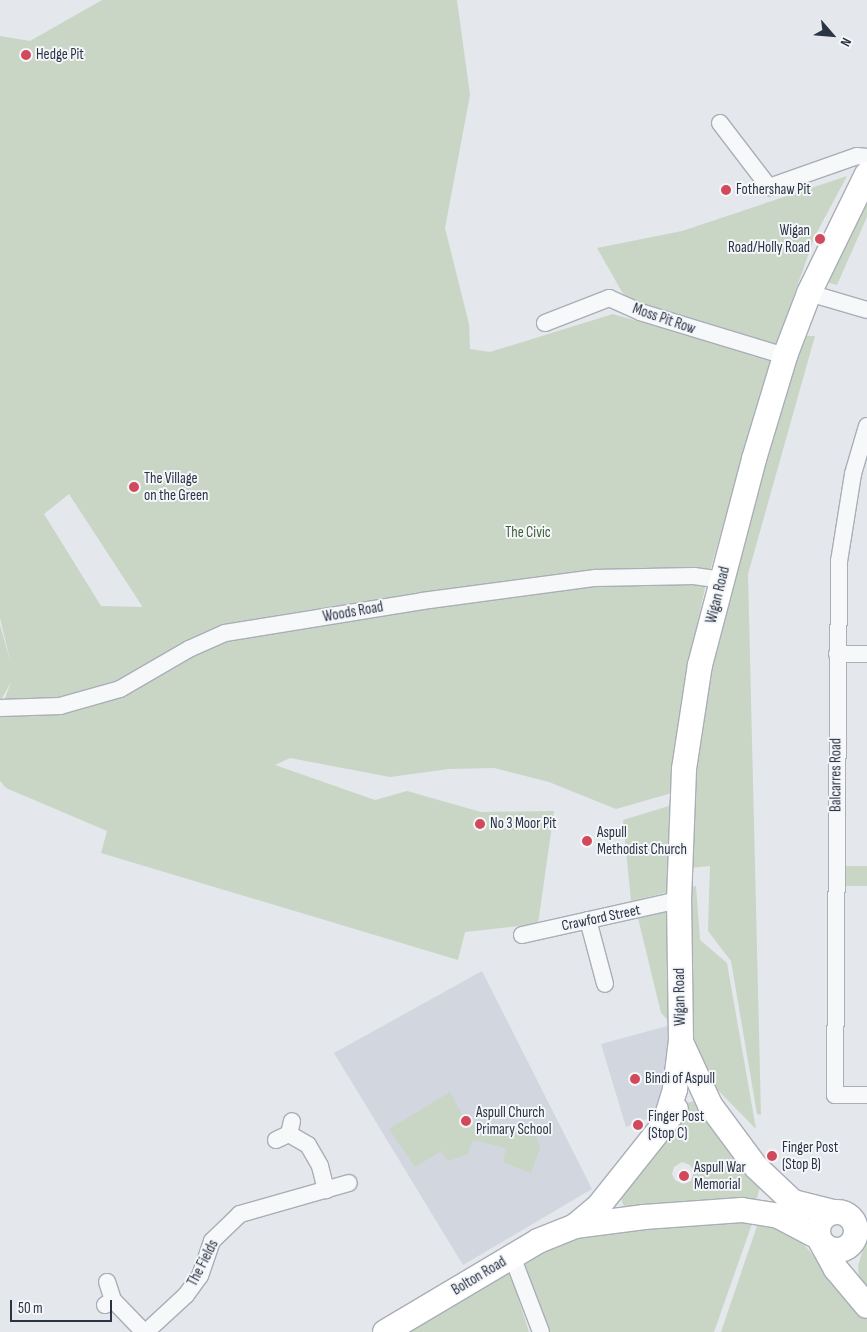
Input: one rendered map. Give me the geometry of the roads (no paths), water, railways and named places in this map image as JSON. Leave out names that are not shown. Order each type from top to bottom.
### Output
[{"type":"main road","name":"Wigan Road","points":[[666,1119],[675,1089],[681,1040],[679,900],[689,732],[700,665],[721,580],[785,356],[809,293],[867,174]]},
{"type":"main road","name":"Wigan Road","points":[[681,1040],[710,1105],[756,1167],[793,1202],[854,1224]]},
{"type":"main road","points":[[666,1119],[687,1102],[710,1105]]},
{"type":"main road","name":"Bolton Road","points":[[385,1332],[512,1256],[575,1226],[592,1214],[619,1182],[666,1119]]},
{"type":"main road","points":[[742,1210],[756,1201],[759,1194],[761,1184],[756,1167]]},
{"type":"main road","points":[[619,1182],[620,1200],[633,1213],[644,1217]]},
{"type":"main road","name":"Bolton Road","points":[[575,1226],[644,1217],[742,1210],[778,1216],[836,1251],[854,1224]]},
{"type":"main road","points":[[819,1224],[854,1224],[861,1300],[829,1260],[820,1240],[819,1224]]},
{"type":"street","points":[[720,123],[769,187],[857,156],[867,157]]},
{"type":"street","points":[[809,293],[867,310]]},
{"type":"street","name":"Moss Pit Row","points":[[545,323],[609,298],[640,312],[785,356]]},
{"type":"street","name":"Balcarres Road","points":[[867,426],[853,474],[842,530],[837,654],[835,1095],[867,1095]]},
{"type":"street","name":"Woods Road","points":[[0,708],[60,706],[120,689],[189,649],[225,633],[412,602],[595,578],[694,576],[721,580]]},
{"type":"street","points":[[837,654],[867,654]]},
{"type":"street","name":"Crawford Street","points":[[522,935],[679,900]]},
{"type":"street","points":[[588,920],[605,984]]},
{"type":"street","points":[[286,1132],[308,1145],[320,1166],[326,1190]]},
{"type":"street","name":"The Fields","points":[[107,1282],[109,1303],[145,1332],[186,1295],[200,1276],[212,1241],[240,1214],[349,1183]]},
{"type":"street","points":[[512,1256],[541,1332]]},
{"type":"place","name":"Hedge Pit","points":[[26,55]]},
{"type":"place","name":"Fothershaw Pit","points":[[726,190]]},
{"type":"place","name":"Wigan Road/Holly Road","points":[[820,239]]},
{"type":"place","name":"The Village on the Green","points":[[134,487]]},
{"type":"place","name":"No 3 Moor Pit","points":[[480,824]]},
{"type":"place","name":"Aspull Methodist Church","points":[[587,841]]},
{"type":"place","name":"Bindi of Aspull","points":[[635,1079]]},
{"type":"place","name":"Aspull Church Primary School","points":[[466,1121]]},
{"type":"place","name":"Finger Post (Stop C)","points":[[638,1125]]},
{"type":"place","name":"Finger Post (Stop B)","points":[[772,1156]]},
{"type":"place","name":"Aspull War Memorial","points":[[684,1176]]},
{"type":"park label","name":"The Civic","points":[[528,533]]}]
